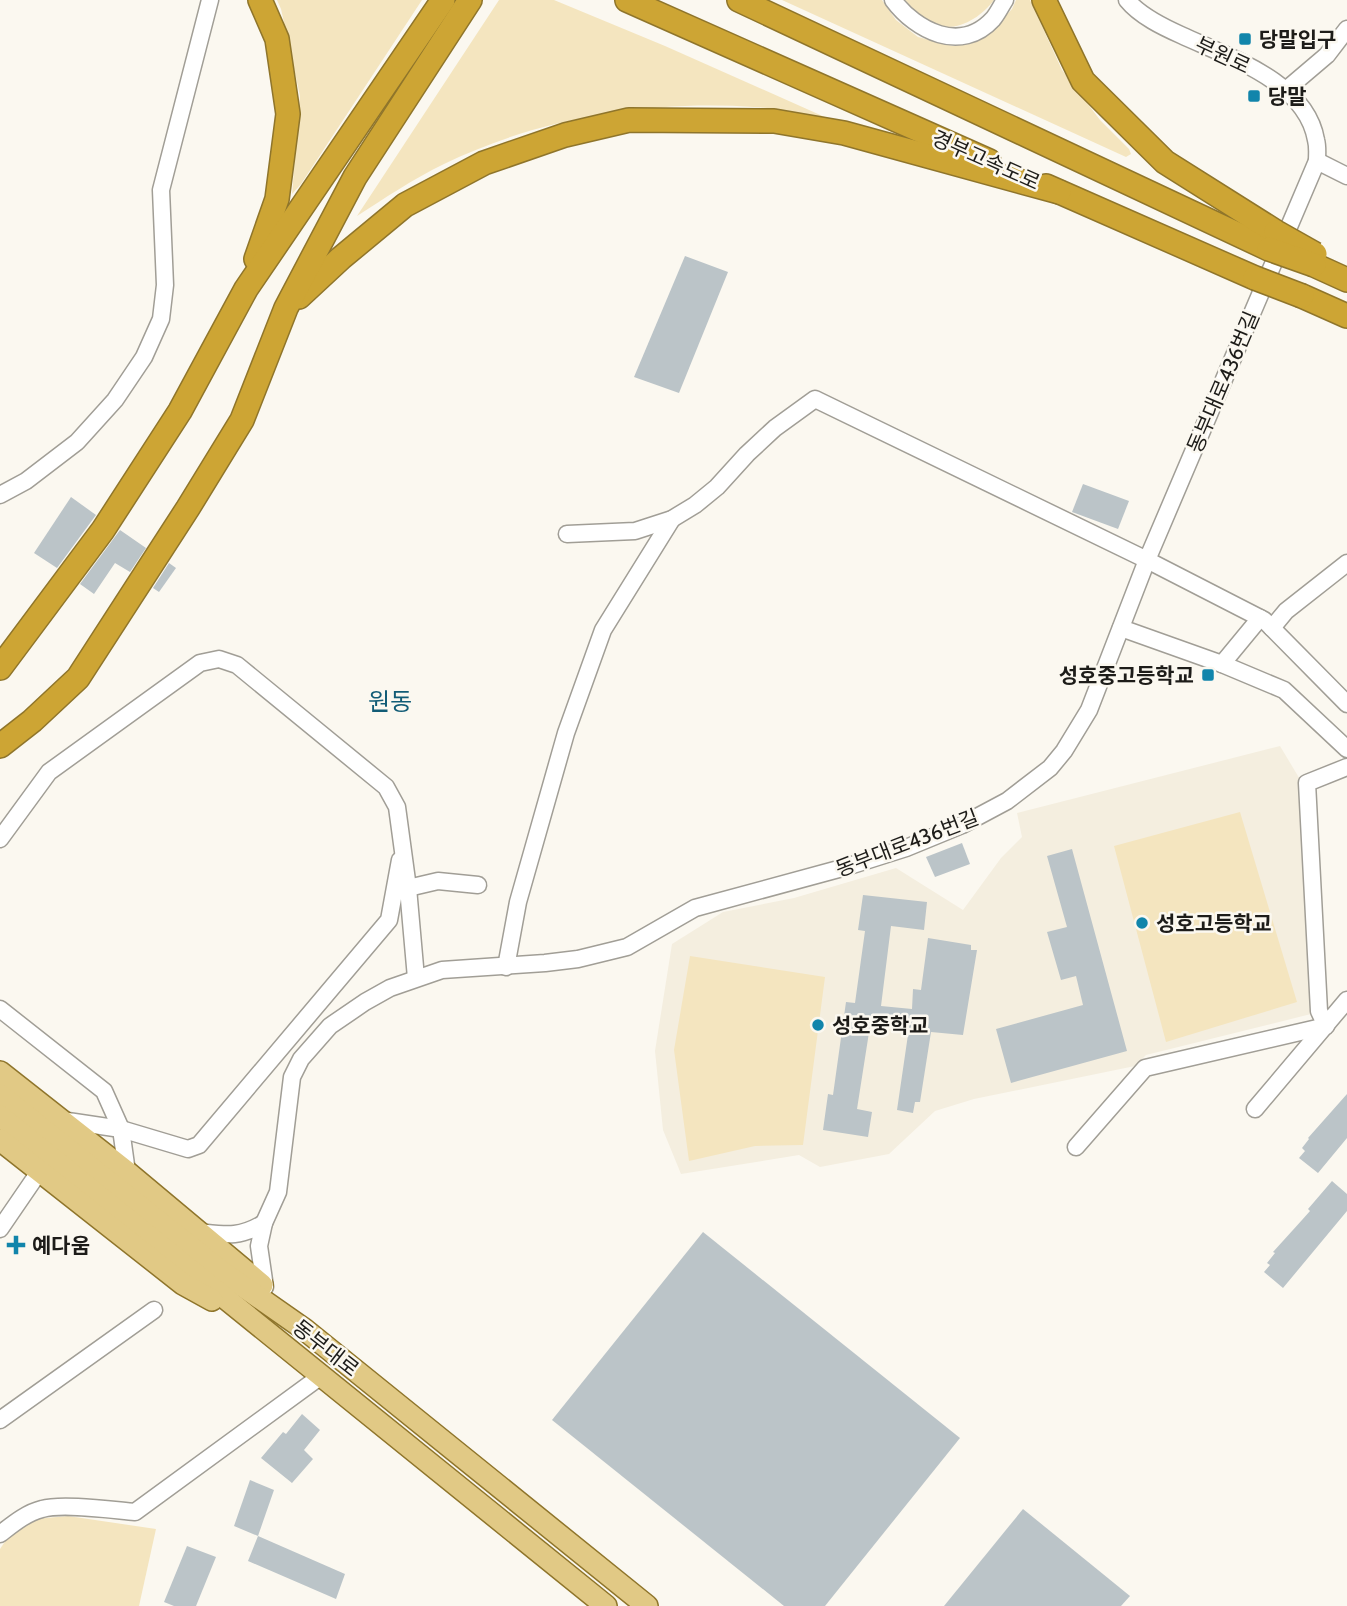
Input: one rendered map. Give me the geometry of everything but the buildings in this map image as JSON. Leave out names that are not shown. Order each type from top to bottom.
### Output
[{"type":"highway","points":[[246,289],[277,199],[288,114],[276,39],[260,0]]},
{"type":"highway","points":[[0,668],[103,530],[180,411],[246,289],[443,0]]},
{"type":"highway","points":[[0,746],[79,678],[242,420],[286,308],[355,177],[470,0]]},
{"type":"highway","name":"경부고속도로","points":[[628,0],[1059,192],[1347,316]]},
{"type":"highway","name":"경부고속도로","points":[[739,0],[1272,240]]},
{"type":"highway","points":[[1044,0],[1083,80],[1165,162],[1272,240],[1347,272]]},
{"type":"highway","points":[[286,308],[405,205],[484,163],[565,135],[629,120],[774,121],[844,133],[1059,192]]},
{"type":"highway","points":[[1316,260],[1347,280]]},
{"type":"main road","points":[[0,1072],[127,1172],[265,1287],[304,1329]]},
{"type":"main road","name":"동부대로","points":[[0,1095],[26,1126],[257,1325],[606,1606]]},
{"type":"main road","name":"동부대로","points":[[0,1116],[26,1126],[221,1271],[304,1329],[647,1606]]},
{"type":"main road","name":"동부대로","points":[[0,1140],[183,1284],[257,1325]]},
{"type":"street","points":[[0,495],[26,481],[77,442],[115,400],[144,357],[162,319],[165,285],[161,190],[210,0]]},
{"type":"street","points":[[893,0],[903,13],[923,29],[943,36],[972,34],[992,20],[1005,0]]},
{"type":"street","name":"부원로","points":[[1135,2],[1166,29],[1249,67],[1287,89],[1311,124],[1316,139],[1317,161]]},
{"type":"street","points":[[1287,89],[1327,55],[1347,29]]},
{"type":"street","points":[[1317,161],[1347,176]]},
{"type":"street","name":"동부대로436번길","points":[[265,1287],[259,1245],[264,1223],[278,1192],[292,1077],[301,1059],[345,1013],[390,988],[442,970],[506,967],[578,959],[627,947],[695,908],[894,852],[962,825],[985,814],[1029,785],[1049,768],[1064,751],[1089,710],[1147,560],[1317,161]]},
{"type":"street","points":[[567,534],[635,531],[672,519],[695,506],[775,428],[815,399],[1147,560],[1266,623],[1347,704]]},
{"type":"street","points":[[506,967],[519,902],[566,733],[603,630],[672,519]]},
{"type":"street","points":[[1222,664],[1266,623],[1286,611],[1347,563]]},
{"type":"street","points":[[1121,628],[1222,664],[1284,690],[1347,749]]},
{"type":"street","points":[[0,839],[49,772],[200,663],[219,659],[237,665],[386,787],[397,807],[416,978]]},
{"type":"street","points":[[1326,1026],[1319,1012],[1307,783],[1347,767]]},
{"type":"street","points":[[61,1120],[121,1129],[188,1149],[199,1145],[389,920],[403,847]]},
{"type":"street","points":[[408,888],[438,881],[478,885]]},
{"type":"street","points":[[1255,1109],[1347,1000]]},
{"type":"street","points":[[0,1009],[104,1091],[121,1129],[127,1172]]},
{"type":"street","points":[[1076,1147],[1144,1068],[1326,1026]]},
{"type":"street","points":[[0,1229],[39,1172]]},
{"type":"street","points":[[199,1232],[230,1236],[249,1232],[264,1223]]},
{"type":"street","points":[[1,1419],[154,1310]]},
{"type":"street","points":[[0,1534],[20,1518],[43,1508],[135,1512],[321,1377]]},
{"type":"shaded area","points":[[277,0],[422,0],[292,194],[300,96]]},
{"type":"shaded area","points":[[499,0],[554,0],[827,118],[754,107],[675,106],[556,124],[480,148],[444,164],[357,216]]},
{"type":"shaded area","points":[[782,0],[882,0],[896,20],[918,37],[953,46],[987,35],[1012,9],[1016,0],[1030,0],[1062,70],[1100,120],[1131,154],[1126,157]]},
{"type":"shaded area","points":[[905,0],[994,0],[972,20],[945,27],[926,20]]},
{"type":"shaded area","points":[[1280,746],[1301,781],[1315,1013],[1146,1055],[1135,1066],[974,1099],[935,1111],[889,1154],[820,1167],[799,1155],[681,1174],[663,1130],[655,1051],[672,944],[723,912],[794,898],[896,868],[963,910],[1001,858],[1022,837],[1017,813]]},
{"type":"shaded area","points":[[1240,812],[1297,1002],[1166,1042],[1114,846]]},
{"type":"shaded area","points":[[690,956],[825,977],[803,1145],[755,1146],[689,1161],[674,1050]]},
{"type":"shaded area","points":[[68,1516],[156,1529],[139,1606],[0,1606],[0,1549],[6,1540],[35,1519]]},
{"type":"place","name":"당말입구","points":[[1245,39]]},
{"type":"place","name":"당말","points":[[1254,96]]},
{"type":"place","name":"성호중고등학교","points":[[1208,675]]},
{"type":"place","name":"성호고등학교","points":[[1142,923]]},
{"type":"place","name":"성호중학교","points":[[818,1025]]},
{"type":"place","name":"예다움","points":[[16,1245]]},
{"type":"district","name":"원동","points":[[390,701]]}]
